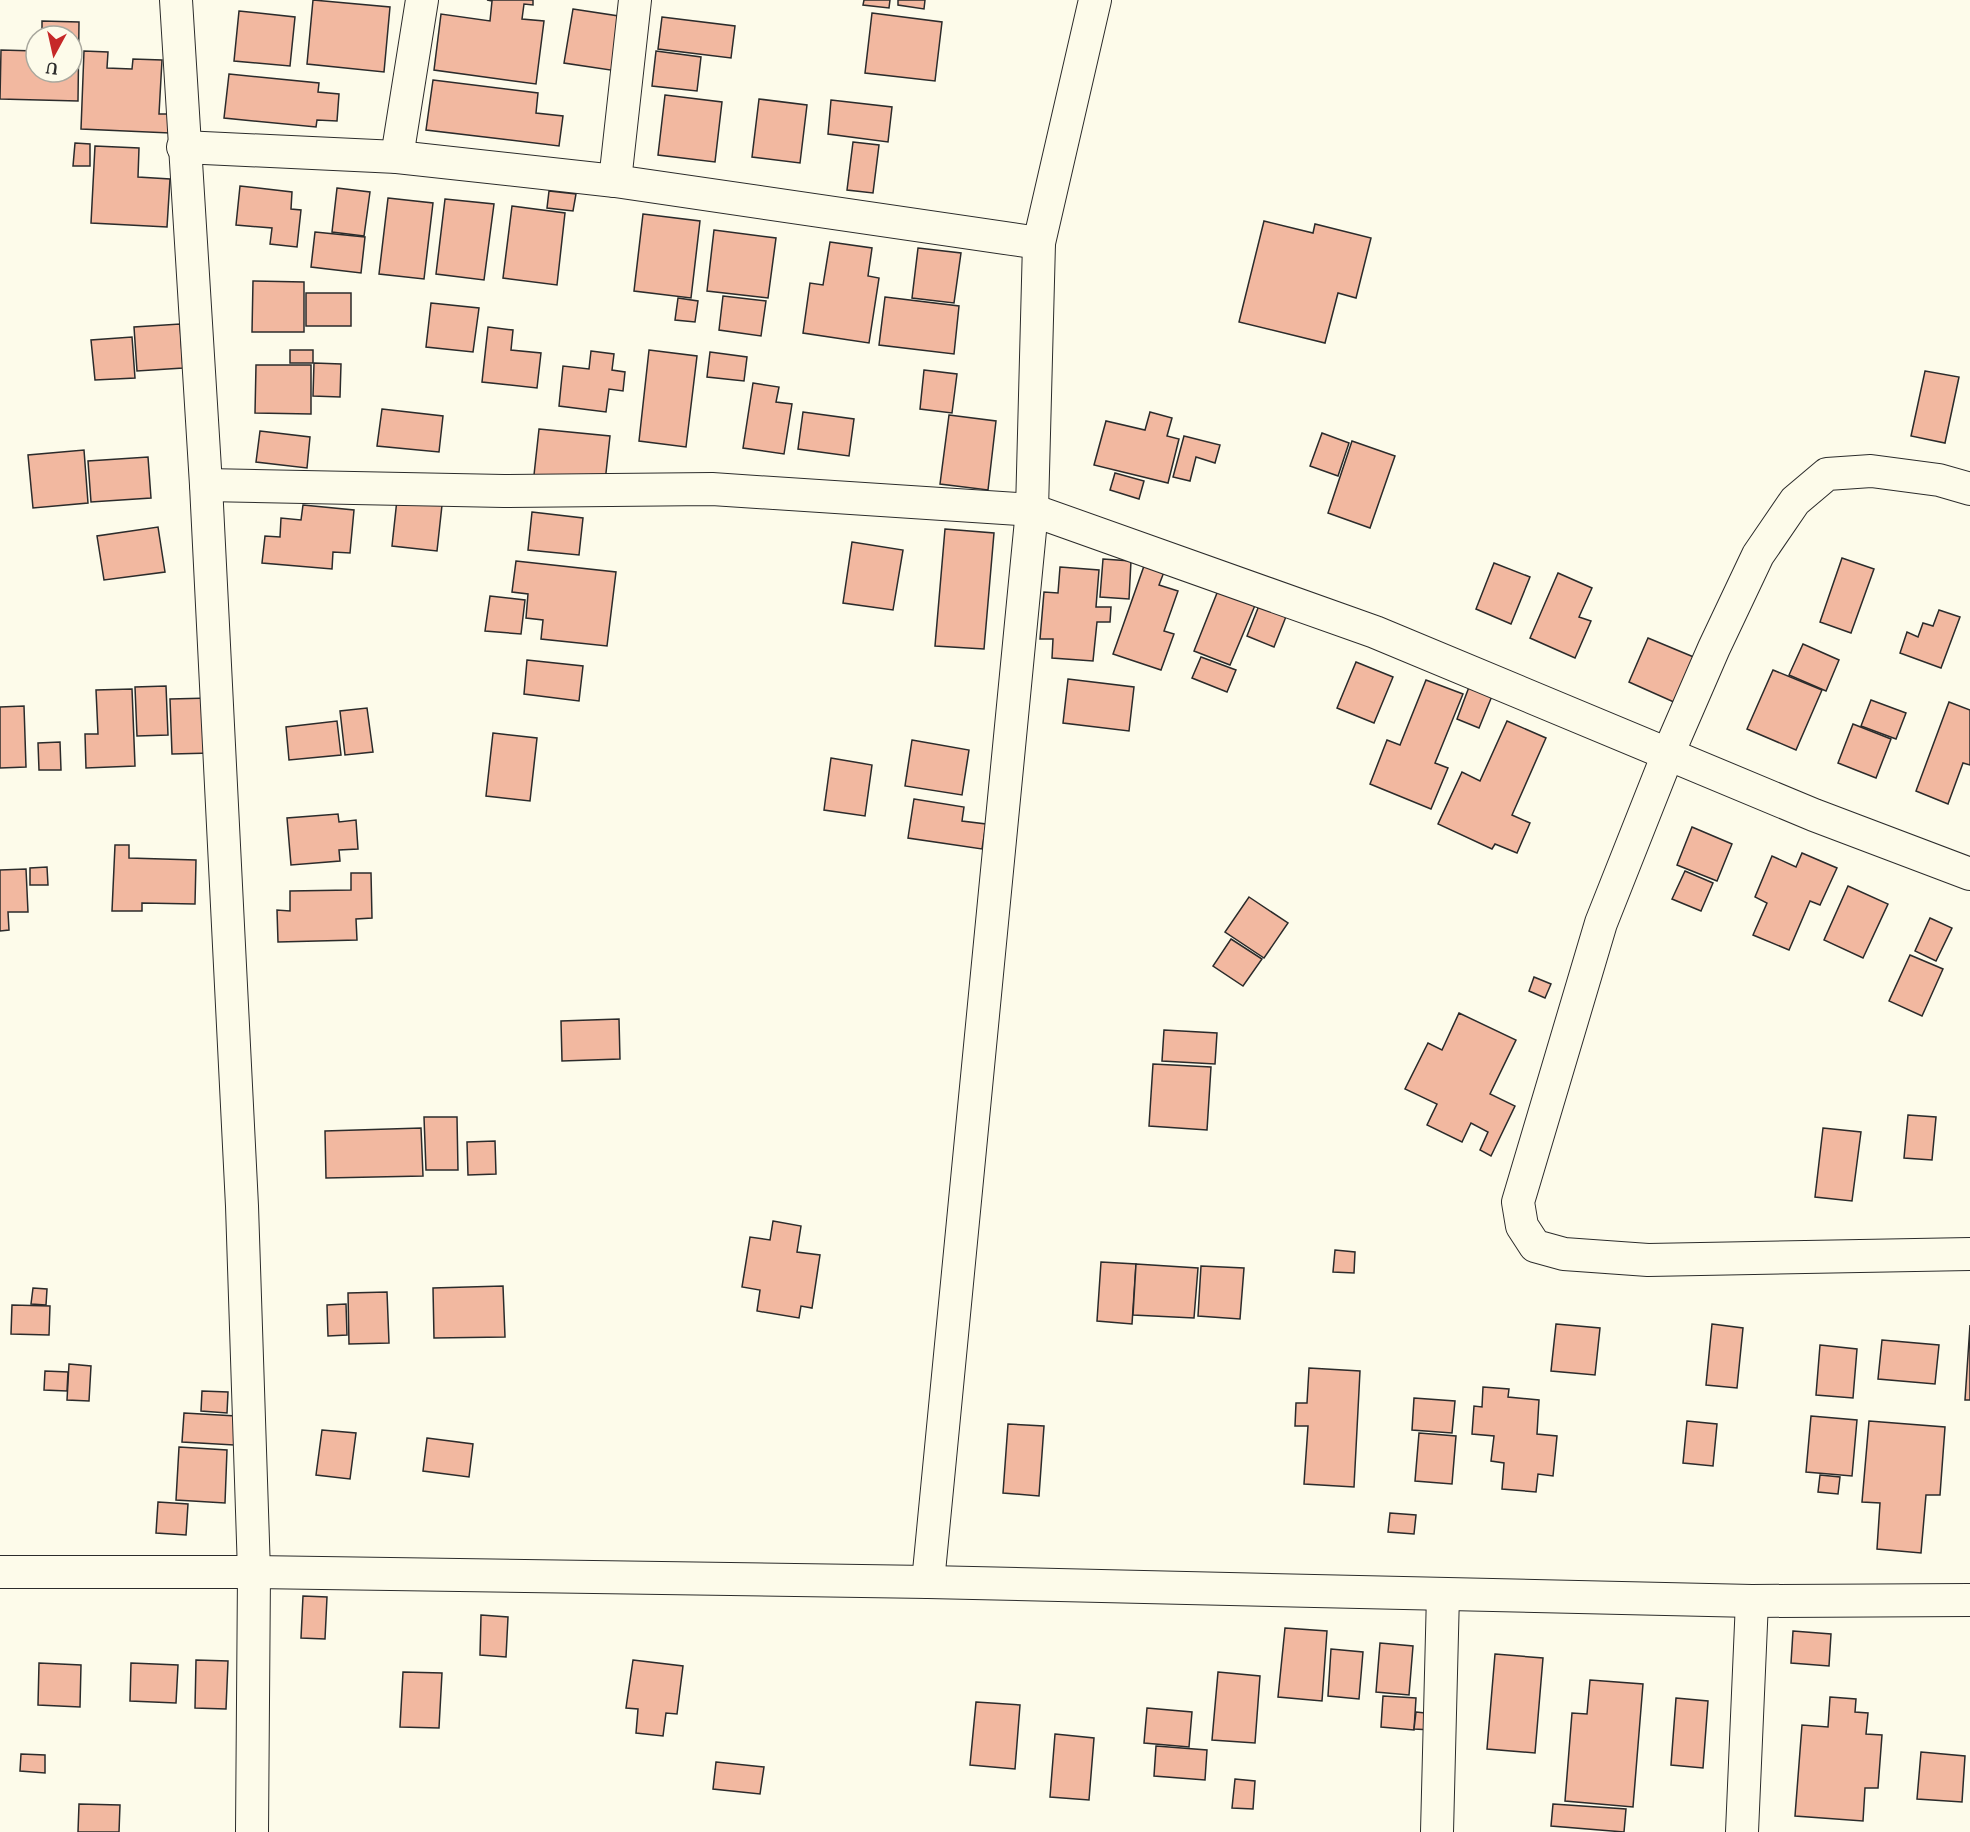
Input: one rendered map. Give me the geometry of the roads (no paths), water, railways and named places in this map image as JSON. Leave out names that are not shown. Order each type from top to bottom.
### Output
[{"type":"street","points":[[176,0],[183,147],[206,485],[242,1206],[254,1572],[252,1832]]},
{"type":"street","points":[[397,157],[422,0]]},
{"type":"street","points":[[615,181],[634,0]]},
{"type":"street","points":[[928,1582],[1032,510],[1039,243],[1095,0]]},
{"type":"street","points":[[183,147],[397,157],[615,181],[1039,243]]},
{"type":"street","points":[[1970,489],[1939,480],[1871,471],[1827,474],[1795,501],[1758,555],[1668,754],[1601,923],[1518,1202],[1522,1226],[1535,1245],[1563,1254],[1648,1260],[1970,1254]]},
{"type":"street","points":[[206,485],[504,491],[712,489],[1032,510],[1375,632],[1814,815],[1970,874]]},
{"type":"street","points":[[0,1572],[254,1572],[928,1582],[1752,1601],[1970,1600]]},
{"type":"street","points":[[1437,1832],[1443,1594]]},
{"type":"street","points":[[1742,1832],[1752,1601]]}]
